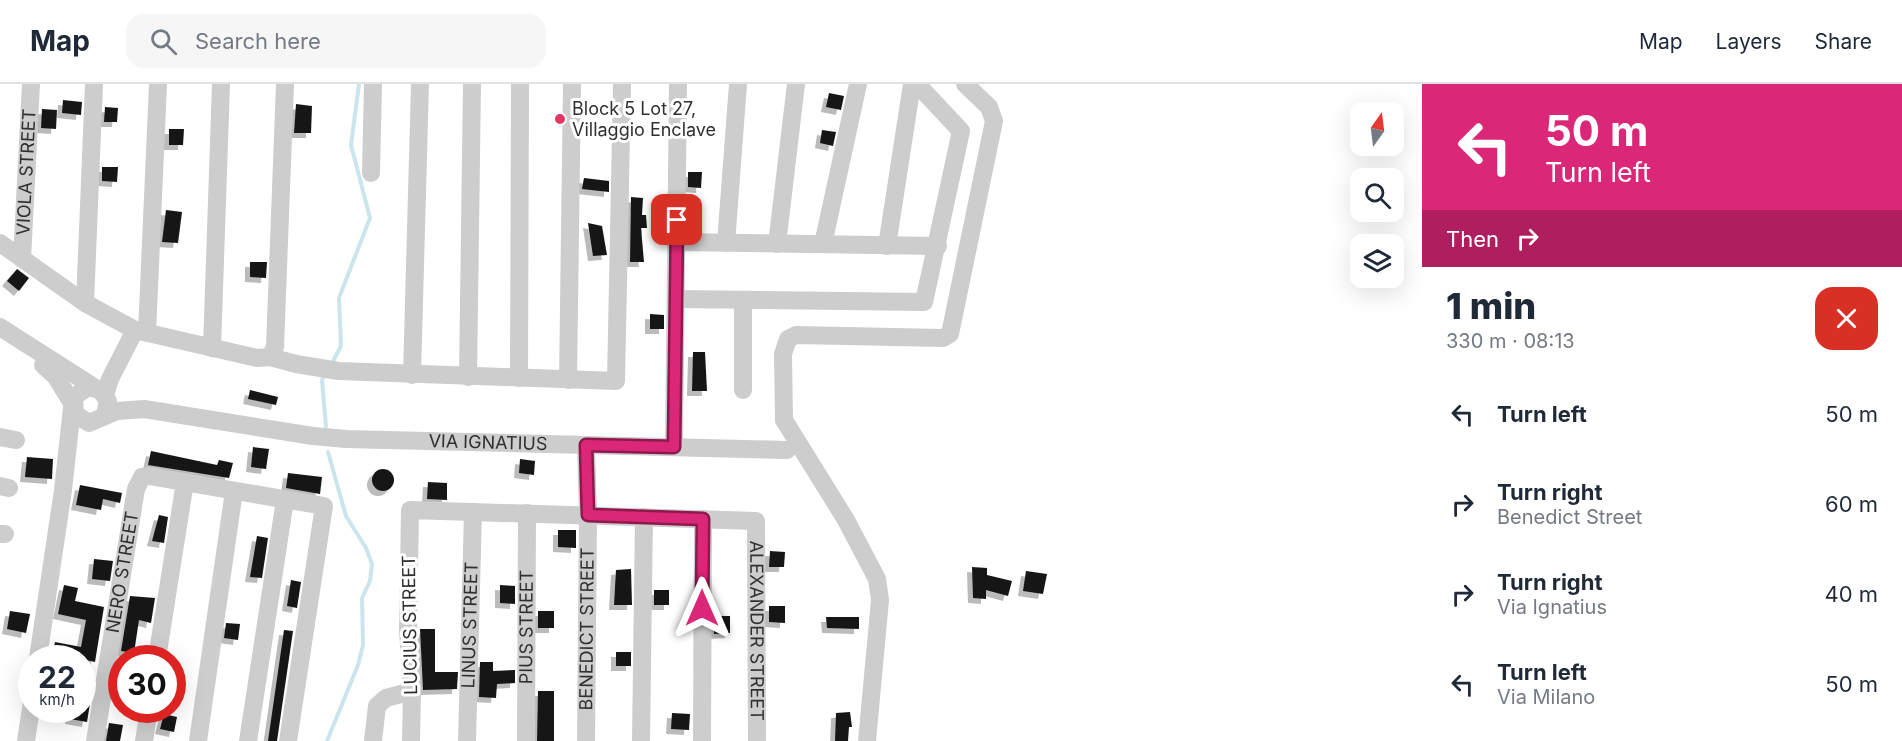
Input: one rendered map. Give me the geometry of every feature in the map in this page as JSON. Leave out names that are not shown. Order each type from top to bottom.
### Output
[{"type":"street","name":"VIOLA STREET","points":[[22,259],[31,84]]},
{"type":"street","points":[[85,303],[94,84]]},
{"type":"street","points":[[102,389],[141,332],[158,84]]},
{"type":"street","points":[[212,348],[221,84]]},
{"type":"street","points":[[270,357],[275,347],[285,84]]},
{"type":"street","points":[[371,173],[373,84]]},
{"type":"street","points":[[412,375],[420,84]]},
{"type":"street","points":[[468,377],[472,84]]},
{"type":"street","points":[[519,378],[520,84]]},
{"type":"street","points":[[568,380],[572,84]]},
{"type":"street","points":[[0,243],[85,303],[141,332],[212,348],[257,358],[270,357],[339,371],[616,381],[621,84]]},
{"type":"street","points":[[674,447],[678,84]]},
{"type":"street","points":[[726,243],[738,84]]},
{"type":"street","points":[[777,244],[796,84]]},
{"type":"street","points":[[823,244],[858,84]]},
{"type":"street","points":[[887,246],[912,84]]},
{"type":"street","points":[[676,299],[924,302],[938,246],[961,130],[917,84]]},
{"type":"street","points":[[867,741],[874,683],[879,588],[877,579],[846,520],[811,461],[787,428],[784,420],[783,354],[788,339],[796,335],[943,338],[950,334],[993,129],[993,113],[985,93],[964,84]]},
{"type":"street","points":[[676,242],[938,246]]},
{"type":"street","points":[[743,300],[743,390]]},
{"type":"street","name":"VIA IGNATIUS","points":[[0,328],[102,389],[191,415]]},
{"type":"street","name":"VIA IGNATIUS","points":[[0,328],[49,369],[72,406]]},
{"type":"street","points":[[40,645],[63,490],[72,406],[82,389],[102,389]]},
{"type":"street","points":[[63,490],[77,446],[108,406],[102,389]]},
{"type":"street","points":[[72,406],[83,421],[100,419]]},
{"type":"street","name":"VIA IGNATIUS","points":[[100,419],[129,409],[191,415],[313,436],[346,439],[787,450]]},
{"type":"street","name":"BENEDICT STREET","points":[[586,445],[588,515],[586,741]]},
{"type":"street","name":"NERO STREET","points":[[95,741],[136,489],[142,477],[156,476],[185,482]]},
{"type":"street","points":[[159,645],[185,482],[324,506],[288,741]]},
{"type":"street","points":[[198,741],[234,491]]},
{"type":"street","points":[[248,741],[285,500]]},
{"type":"street","name":"LUCIUS STREET","points":[[411,741],[412,690],[408,630],[410,510],[473,512]]},
{"type":"street","points":[[473,512],[703,519],[702,741]]},
{"type":"street","name":"LINUS STREET","points":[[467,741],[473,512]]},
{"type":"street","name":"PIUS STREET","points":[[526,741],[527,513]]},
{"type":"street","points":[[641,741],[644,517]]},
{"type":"street","name":"ALEXANDER STREET","points":[[703,519],[756,521],[757,741]]},
{"type":"street","points":[[374,741],[377,706],[386,698],[412,690]]},
{"type":"street","points":[[26,741],[29,723]]},
{"type":"street","points":[[144,741],[147,723]]},
{"type":"building","points":[[829,93],[844,96],[841,110],[826,107]]},
{"type":"building","points":[[63,100],[82,102],[81,115],[62,113]]},
{"type":"building","points":[[296,104],[312,106],[311,133],[294,133]]},
{"type":"building","points":[[105,107],[118,108],[117,122],[104,122]]},
{"type":"building","points":[[42,109],[57,110],[56,129],[41,128]]},
{"type":"building","points":[[169,129],[184,129],[183,145],[169,145]]},
{"type":"building","points":[[822,130],[836,132],[833,146],[820,143]]},
{"type":"building","points":[[102,167],[118,167],[117,182],[102,181]]},
{"type":"building","points":[[688,172],[702,172],[701,188],[688,187]]},
{"type":"building","points":[[584,178],[609,181],[609,192],[582,189]]},
{"type":"building","points":[[631,197],[643,198],[642,215],[646,215],[647,228],[641,228],[644,262],[630,262]]},
{"type":"building","points":[[166,210],[182,212],[178,243],[162,242]]},
{"type":"building","points":[[588,223],[602,226],[607,255],[593,256]]},
{"type":"building","points":[[250,262],[267,262],[266,278],[250,277]]},
{"type":"building","points":[[17,269],[29,278],[19,291],[7,281]]},
{"type":"building","points":[[650,314],[664,315],[664,329],[650,329]]},
{"type":"building","points":[[693,352],[705,352],[707,391],[692,391]]},
{"type":"building","points":[[250,390],[278,397],[276,405],[248,399]]},
{"type":"building","points":[[253,447],[269,449],[266,469],[251,467]]},
{"type":"building","points":[[151,451],[217,465],[219,460],[233,463],[229,478],[148,465]]},
{"type":"building","points":[[27,457],[53,459],[52,479],[25,477]]},
{"type":"building","points":[[520,459],[535,461],[534,475],[519,473]]},
{"type":"building","points":[[379,469],[387,469],[394,476],[394,484],[387,491],[379,491],[372,484],[372,476]]},
{"type":"building","points":[[288,473],[322,477],[320,494],[286,488]]},
{"type":"building","points":[[428,482],[447,483],[447,500],[427,499]]},
{"type":"building","points":[[80,485],[122,493],[120,503],[103,499],[101,510],[76,505]]},
{"type":"building","points":[[159,515],[168,517],[164,543],[152,541]]},
{"type":"building","points":[[558,530],[576,530],[576,548],[558,547]]},
{"type":"building","points":[[257,536],[268,538],[262,578],[250,577]]},
{"type":"building","points":[[770,551],[785,552],[784,567],[769,567]]},
{"type":"building","points":[[94,559],[113,561],[110,581],[92,579]]},
{"type":"building","points":[[972,567],[987,568],[987,575],[1012,581],[1008,596],[986,590],[986,599],[973,598]]},
{"type":"building","points":[[631,569],[632,605],[614,605],[616,570]]},
{"type":"building","points":[[1026,571],[1047,574],[1043,594],[1023,591]]},
{"type":"building","points":[[291,580],[301,582],[297,608],[287,606]]},
{"type":"building","points":[[64,585],[78,588],[75,601],[104,607],[96,656],[96,645],[81,645],[86,620],[58,614]]},
{"type":"building","points":[[500,585],[515,586],[515,604],[500,603]]},
{"type":"building","points":[[654,590],[669,590],[669,605],[654,605]]},
{"type":"building","points":[[130,596],[155,598],[151,623],[139,620],[135,645],[122,645]]},
{"type":"building","points":[[769,606],[785,606],[785,623],[769,622]]},
{"type":"building","points":[[10,611],[30,614],[26,633],[7,629]]},
{"type":"building","points":[[538,611],[554,611],[554,628],[538,628]]},
{"type":"building","points":[[714,616],[730,616],[730,633],[714,634]]},
{"type":"building","points":[[826,617],[859,617],[859,629],[827,628]]},
{"type":"building","points":[[226,623],[240,624],[238,640],[224,638]]},
{"type":"building","points":[[420,629],[435,629],[435,672],[458,672],[457,689],[423,690]]},
{"type":"building","points":[[284,630],[293,631],[277,741],[268,741]]},
{"type":"building","points":[[55,642],[71,645],[54,645]]},
{"type":"building","points":[[616,652],[631,652],[631,666],[616,666]]},
{"type":"building","points":[[480,662],[493,662],[493,671],[515,670],[515,683],[497,684],[496,698],[479,697]]},
{"type":"building","points":[[538,691],[554,691],[554,741],[537,741]]},
{"type":"building","points":[[850,712],[852,727],[849,727],[848,741],[835,741],[836,713]]},
{"type":"building","points":[[672,713],[690,714],[689,730],[671,729]]},
{"type":"building","points":[[109,723],[123,725],[120,741],[106,741]]},
{"type":"building","points":[[162,723],[176,723],[174,732],[160,729]]},
{"type":"waterway","points":[[332,363],[341,346],[339,298],[370,218],[351,145],[359,84]]},
{"type":"waterway","points":[[325,375],[322,380],[326,427]]},
{"type":"waterway","points":[[327,741],[358,665],[363,645],[362,598],[370,581],[372,564],[366,548],[346,516],[328,452]]},
{"type":"place","name":"Block 5 Lot 27, Villaggio Enclave","points":[[560,119]]},
{"type":"route","points":[[677,220],[674,447],[586,445],[588,515],[703,519],[702,608]]}]
